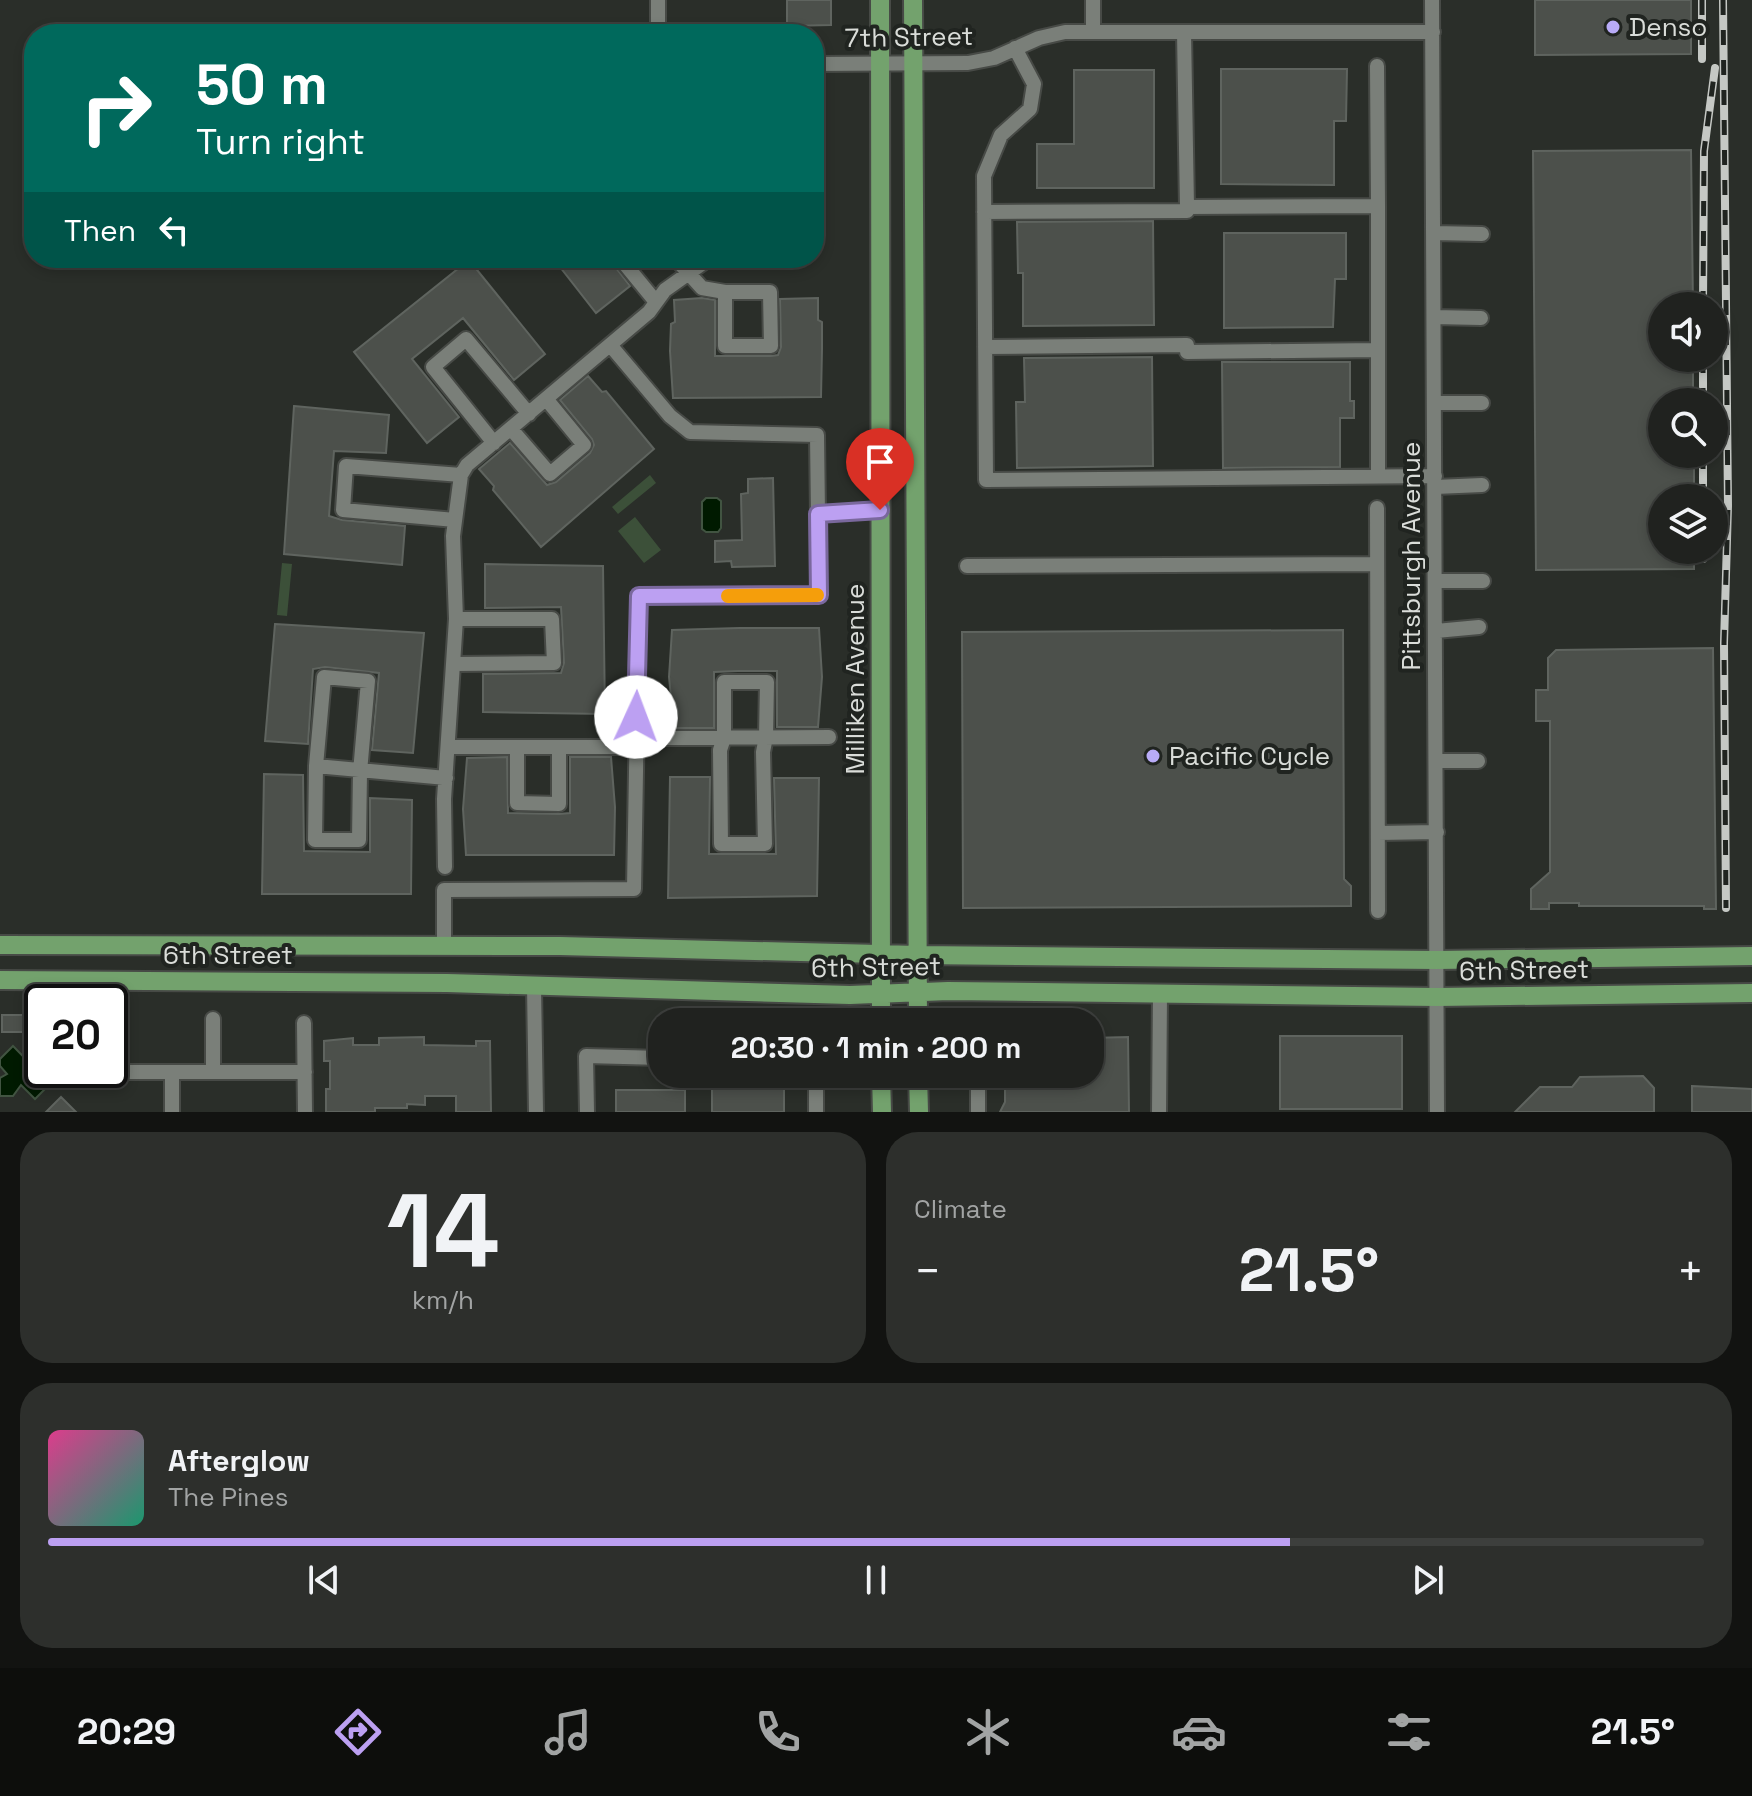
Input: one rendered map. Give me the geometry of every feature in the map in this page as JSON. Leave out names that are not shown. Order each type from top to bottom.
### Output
[{"type":"main road","name":"Milliken Avenue","points":[[880,0],[881,1008]]},
{"type":"main road","points":[[913,0],[918,1008]]},
{"type":"main road","name":"6th Street","points":[[0,945],[560,946],[917,955],[1437,960],[1752,956]]},
{"type":"main road","name":"6th Street","points":[[0,980],[534,986],[881,994],[948,991],[1437,997],[1752,993]]},
{"type":"main road","points":[[881,1088],[882,1112]]},
{"type":"main road","points":[[918,1088],[919,1112]]},
{"type":"street","points":[[658,0],[658,24]]},
{"type":"street","points":[[1093,0],[1093,32]]},
{"type":"street","name":"Pittsburgh Avenue","points":[[1432,0],[1437,1112]]},
{"type":"street","name":"7th Street","points":[[824,64],[968,63],[994,58],[1039,38],[1065,32],[1433,32]]},
{"type":"street","points":[[1184,32],[1187,207],[1378,206]]},
{"type":"street","points":[[1015,48],[1034,84],[1030,109],[1001,135],[984,176],[986,480],[1378,476],[1482,485]]},
{"type":"street","points":[[1377,66],[1378,476]]},
{"type":"street","points":[[984,212],[1187,211]]},
{"type":"street","points":[[1434,233],[1482,234]]},
{"type":"street","points":[[628,268],[656,302]]},
{"type":"street","points":[[684,268],[702,288],[725,292],[770,292],[771,346],[725,346],[725,292]]},
{"type":"street","points":[[445,867],[446,778],[455,664],[455,520],[461,475],[467,465],[649,312],[665,290],[695,268]]},
{"type":"street","points":[[1434,317],[1481,318]]},
{"type":"street","points":[[494,443],[433,367],[466,339],[529,414]]},
{"type":"street","points":[[444,945],[444,890],[634,889],[639,596],[819,595],[817,435],[708,435],[690,432],[670,416],[611,346]]},
{"type":"street","points":[[985,347],[1378,350]]},
{"type":"street","points":[[512,430],[550,474],[561,465],[584,445],[547,400]]},
{"type":"street","points":[[1434,403],[1482,403]]},
{"type":"street","points":[[455,520],[343,510],[346,466],[461,475]]},
{"type":"street","points":[[1377,508],[1378,911]]},
{"type":"street","points":[[818,514],[880,510]]},
{"type":"street","points":[[967,566],[1377,564]]},
{"type":"street","points":[[1436,581],[1483,581]]},
{"type":"street","points":[[455,664],[554,663],[552,619],[456,619]]},
{"type":"street","points":[[1436,631],[1479,627]]},
{"type":"street","points":[[324,677],[368,681],[360,772],[359,840],[315,840],[316,766],[324,677]]},
{"type":"street","points":[[724,682],[767,682],[766,737],[763,752],[765,844],[721,844],[720,750],[724,738],[724,682]]},
{"type":"street","points":[[449,747],[635,747],[654,738],[829,737]]},
{"type":"street","points":[[517,748],[517,803],[559,804],[559,748]]},
{"type":"street","points":[[1436,761],[1478,761]]},
{"type":"street","points":[[316,766],[446,778]]},
{"type":"street","points":[[1378,833],[1437,832]]},
{"type":"street","points":[[534,986],[536,1112]]},
{"type":"street","points":[[1159,1112],[1160,994]]},
{"type":"street","points":[[213,1019],[213,1072]]},
{"type":"street","points":[[304,1023],[305,1112]]},
{"type":"street","points":[[587,1112],[586,1056],[648,1058]]},
{"type":"street","points":[[128,1072],[305,1072]]},
{"type":"street","points":[[172,1072],[172,1112]]},
{"type":"street","points":[[816,1088],[816,1112]]},
{"type":"street","points":[[978,1088],[978,1112]]},
{"type":"shaded area","points":[[650,475],[656,483],[618,514],[612,507]]},
{"type":"shaded area","points":[[706,498],[721,501],[721,528],[718,532],[702,529],[702,502]]},
{"type":"shaded area","points":[[635,517],[661,550],[644,563],[618,531]]},
{"type":"shaded area","points":[[282,563],[292,564],[287,616],[277,615]]},
{"type":"shaded area","points":[[13,1046],[24,1057],[24,1088],[21,1085],[13,1096],[0,1096],[0,1078],[7,1074],[0,1066],[0,1059]]},
{"type":"shaded area","points":[[24,1088],[46,1088],[35,1099]]},
{"type":"building","points":[[787,0],[831,0],[831,25],[787,24]]},
{"type":"building","name":"Denso","points":[[1535,0],[1691,0],[1691,54],[1535,55]]},
{"type":"building","points":[[1221,69],[1347,69],[1346,121],[1334,121],[1334,185],[1221,184]]},
{"type":"building","points":[[1074,70],[1154,70],[1154,188],[1037,188],[1037,144],[1074,144]]},
{"type":"building","points":[[1691,150],[1693,292],[1648,292],[1648,372],[1693,372],[1693,388],[1648,388],[1648,468],[1694,468],[1694,484],[1648,484],[1648,564],[1694,564],[1694,569],[1536,570],[1533,151]]},
{"type":"building","points":[[1153,221],[1154,325],[1023,326],[1023,273],[1018,273],[1017,222]]},
{"type":"building","points":[[1224,233],[1346,233],[1346,279],[1335,279],[1333,327],[1224,328]]},
{"type":"building","points":[[459,268],[475,268],[545,354],[514,380],[463,318],[412,359],[459,417],[427,443],[354,352]]},
{"type":"building","points":[[561,268],[616,268],[630,286],[596,313]]},
{"type":"building","points":[[818,298],[818,320],[822,322],[821,397],[673,398],[670,351],[671,324],[675,322],[674,300],[715,300],[715,356],[771,356],[778,355],[781,347],[780,299]]},
{"type":"building","points":[[1152,357],[1153,466],[1017,468],[1016,402],[1025,402],[1024,358]]},
{"type":"building","points":[[1222,362],[1350,362],[1350,401],[1354,401],[1354,418],[1340,418],[1340,467],[1223,468]]},
{"type":"building","points":[[588,376],[602,392],[606,391],[654,449],[541,547],[479,469],[510,443],[547,485],[556,482],[590,453],[594,445],[592,439],[560,400]]},
{"type":"building","points":[[294,406],[389,415],[386,453],[334,451],[329,516],[405,526],[402,565],[284,554]]},
{"type":"building","points":[[773,478],[775,566],[732,567],[731,561],[715,562],[715,541],[742,540],[741,494],[748,493],[748,479]]},
{"type":"building","points":[[485,564],[603,566],[605,714],[483,712],[483,674],[561,673],[564,663],[561,607],[485,608]]},
{"type":"building","points":[[275,624],[424,633],[413,753],[372,750],[379,673],[325,667],[313,669],[308,744],[265,741]]},
{"type":"building","points":[[819,628],[822,677],[818,727],[777,727],[777,671],[738,671],[714,672],[714,728],[674,728],[669,677],[672,630]]},
{"type":"building","name":"Pacific Cycle","points":[[1343,630],[1344,879],[1351,886],[1351,906],[963,908],[962,632]]},
{"type":"building","points":[[1713,648],[1716,909],[1704,909],[1704,906],[1579,906],[1579,903],[1549,903],[1549,909],[1531,909],[1531,889],[1550,872],[1550,721],[1536,721],[1536,690],[1548,690],[1548,658],[1556,650]]},
{"type":"building","points":[[507,757],[508,813],[559,814],[570,813],[570,757],[611,757],[615,807],[614,855],[466,855],[463,809],[467,758]]},
{"type":"building","points":[[264,774],[303,775],[304,851],[370,852],[370,798],[412,800],[411,894],[262,894]]},
{"type":"building","points":[[670,777],[710,777],[709,854],[776,854],[774,778],[819,778],[817,896],[668,898]]},
{"type":"building","points":[[2,1015],[24,1015],[24,1032],[2,1032]]},
{"type":"building","points":[[1280,1036],[1402,1036],[1402,1109],[1280,1109]]},
{"type":"building","points":[[424,1037],[424,1045],[476,1046],[476,1041],[490,1041],[491,1112],[456,1112],[456,1096],[425,1096],[425,1105],[407,1104],[407,1108],[375,1108],[375,1112],[326,1112],[330,1061],[324,1061],[324,1041],[353,1038],[353,1045],[379,1045],[379,1038]]},
{"type":"building","points":[[1128,1037],[1129,1112],[1000,1112],[1005,1102],[1005,1088],[1104,1088],[1104,1038]]},
{"type":"building","points":[[1643,1076],[1654,1088],[1654,1112],[1515,1112],[1540,1087],[1572,1087],[1580,1077]]},
{"type":"building","points":[[1692,1086],[1752,1089],[1752,1112],[1692,1112]]},
{"type":"building","points":[[712,1088],[784,1088],[784,1112],[712,1112]]},
{"type":"building","points":[[616,1090],[685,1090],[685,1112],[616,1112]]},
{"type":"building","points":[[61,1097],[76,1112],[46,1112]]},
{"type":"railway","points":[[1702,0],[1702,59]]},
{"type":"railway","points":[[1723,0],[1728,506],[1724,643],[1726,908]]},
{"type":"railway","points":[[1703,292],[1704,151],[1715,68]]},
{"type":"railway","points":[[1703,372],[1703,388]]},
{"type":"railway","points":[[1703,468],[1703,484]]},
{"type":"slow traffic","points":[[728,596],[817,595]]},
{"type":"place","name":"Denso","points":[[1613,27]]},
{"type":"place","name":"Pacific Cycle","points":[[1153,756]]},
{"type":"route","points":[[636,717],[639,596],[819,595],[818,514],[880,510]]}]
